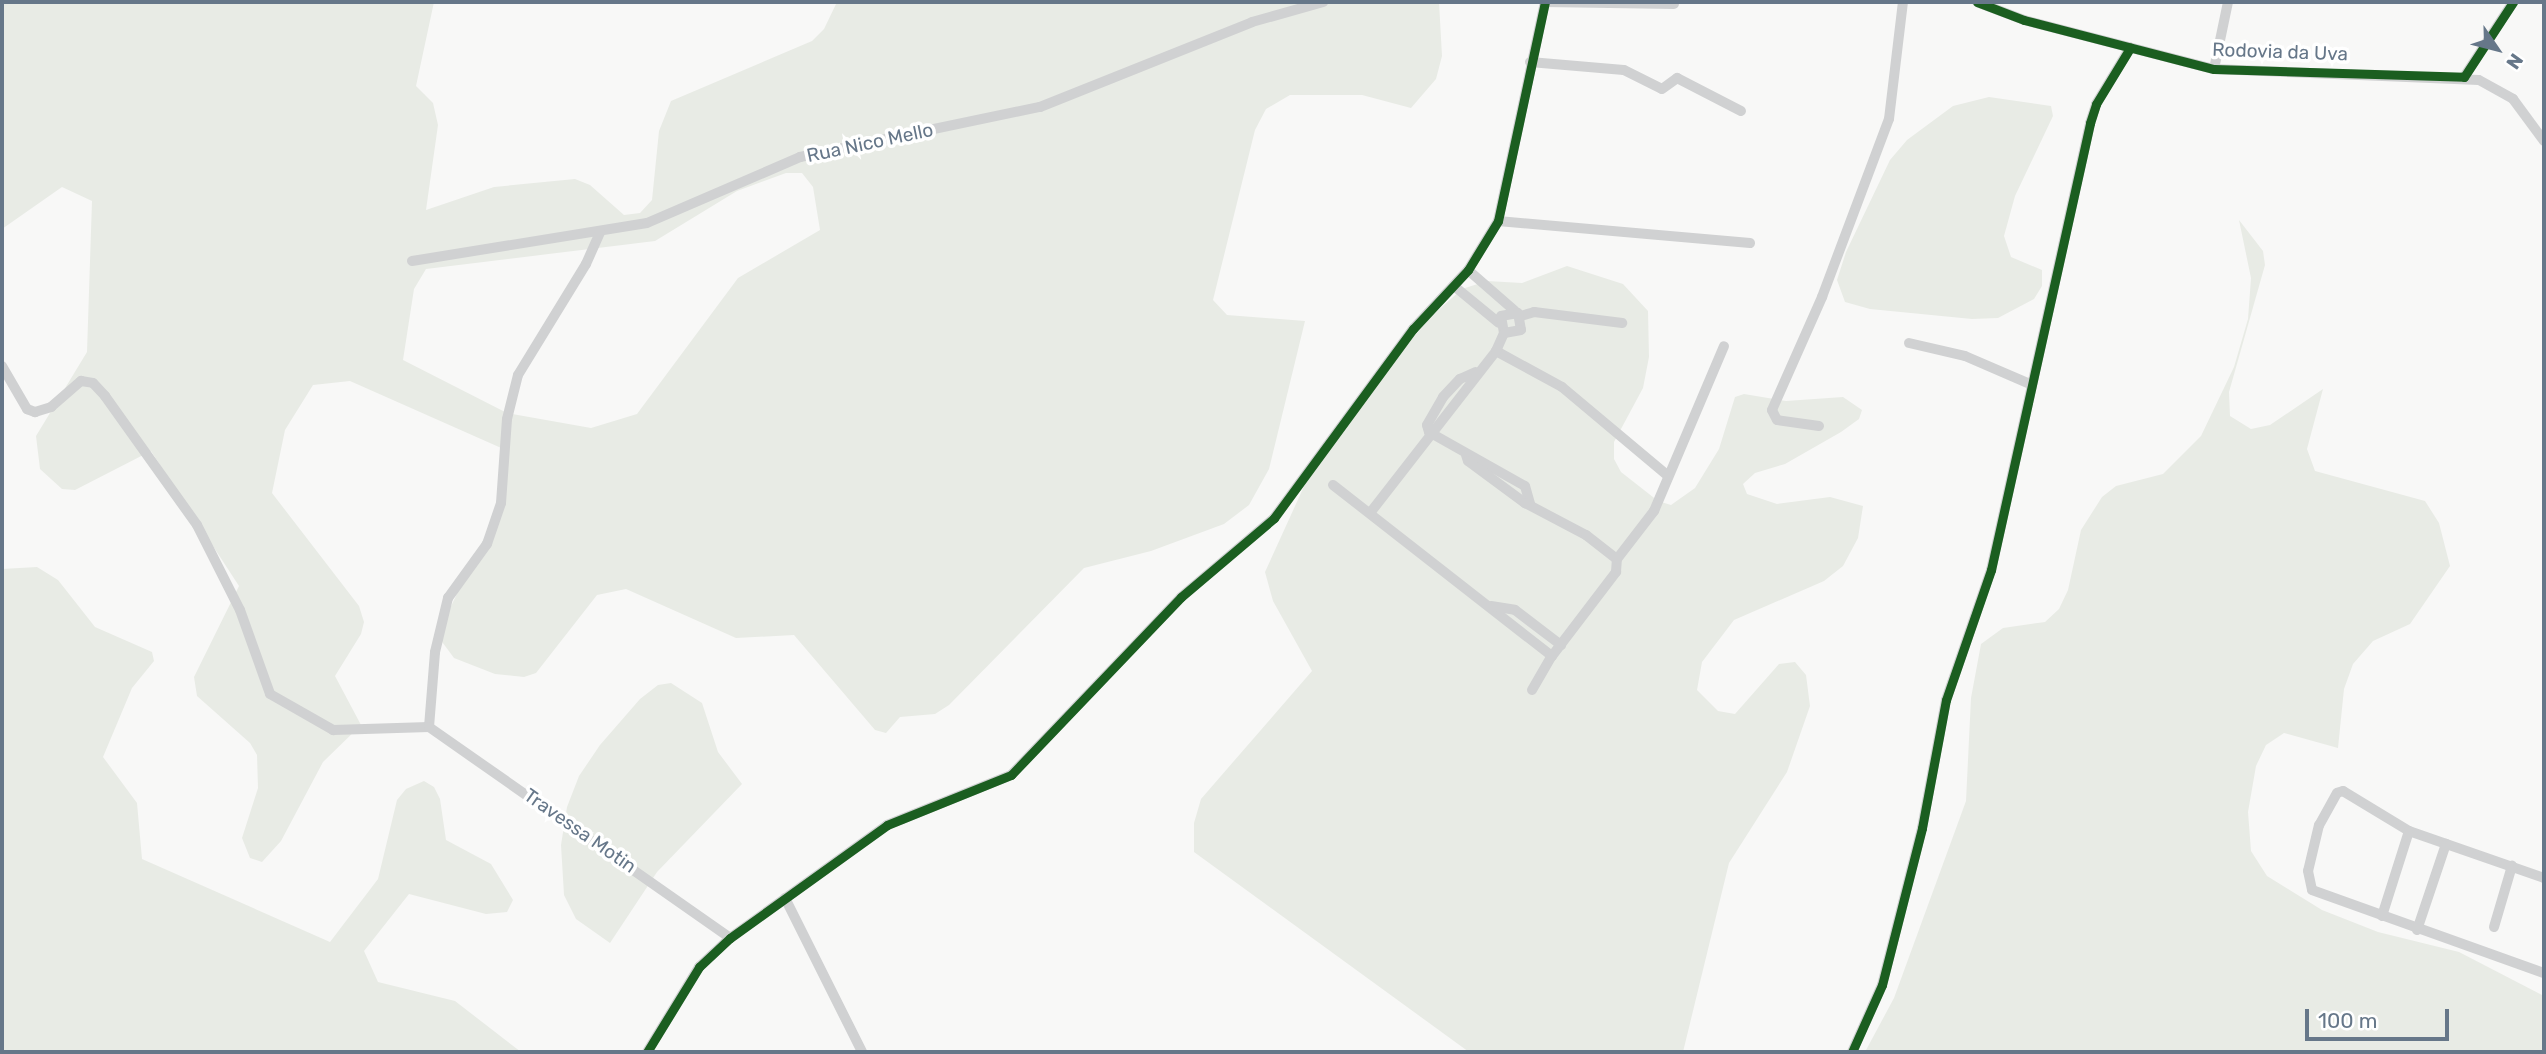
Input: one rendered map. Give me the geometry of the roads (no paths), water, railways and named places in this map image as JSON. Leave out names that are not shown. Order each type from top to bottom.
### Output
[{"type":"street","name":"Rua Nico Mello","points":[[412,261],[600,232],[674,213],[800,157],[1040,107],[1252,22],[1323,2]]},
{"type":"street","points":[[646,1052],[699,967],[730,938],[887,825],[1011,775],[1181,597],[1274,518],[1413,329],[1468,270],[1499,221],[1530,62],[1545,2],[1674,4]]},
{"type":"street","points":[[1819,426],[1777,420],[1772,410],[1822,298],[1889,120],[1903,2]]},
{"type":"street","name":"Rodovia da Uva","points":[[1977,2],[2024,20],[2214,69],[2464,77],[2509,95],[2544,141]]},
{"type":"street","points":[[2214,69],[2229,2]]},
{"type":"street","points":[[2464,77],[2513,2]]},
{"type":"street","points":[[1852,1052],[1882,985],[1909,887],[1946,700],[1991,570],[2030,384],[2090,123],[2096,104],[2130,48]]},
{"type":"street","points":[[1530,62],[1624,70],[1662,89],[1677,78],[1741,111]]},
{"type":"street","points":[[1499,221],[1750,243]]},
{"type":"street","points":[[2,366],[27,409],[35,412],[51,407],[81,381],[93,383],[105,396],[197,525],[240,610],[270,694],[333,730],[349,733],[429,727],[435,652],[448,598],[487,544],[501,503],[507,419],[518,376],[586,264],[600,232]]},
{"type":"street","points":[[1454,286],[1501,328],[1518,332],[1518,314],[1468,270]]},
{"type":"street","points":[[1475,302],[1486,285]]},
{"type":"street","points":[[1617,559],[1586,535],[1530,504],[1468,461],[1465,455],[1429,432],[1427,425],[1443,397],[1460,379],[1476,372],[1496,351],[1504,313],[1534,312],[1622,323]]},
{"type":"street","points":[[1909,343],[1965,356],[2030,384]]},
{"type":"street","points":[[1532,690],[1552,656],[1616,572],[1617,559],[1654,511],[1724,346]]},
{"type":"street","points":[[1496,351],[1562,387],[1668,476]]},
{"type":"street","points":[[1370,513],[1429,432]]},
{"type":"street","points":[[1333,485],[1552,656]]},
{"type":"street","points":[[1491,606],[1515,610],[1561,645]]},
{"type":"street","name":"Travessa Motin","points":[[429,727],[730,938]]},
{"type":"street","points":[[2544,878],[2409,831],[2343,791],[2326,809],[2314,842],[2308,871],[2312,890],[2417,930],[2544,973]]},
{"type":"street","points":[[2382,916],[2409,831]]},
{"type":"street","points":[[2417,930],[2446,844]]},
{"type":"street","points":[[2494,927],[2512,866]]},
{"type":"street","points":[[785,898],[862,1052]]}]
